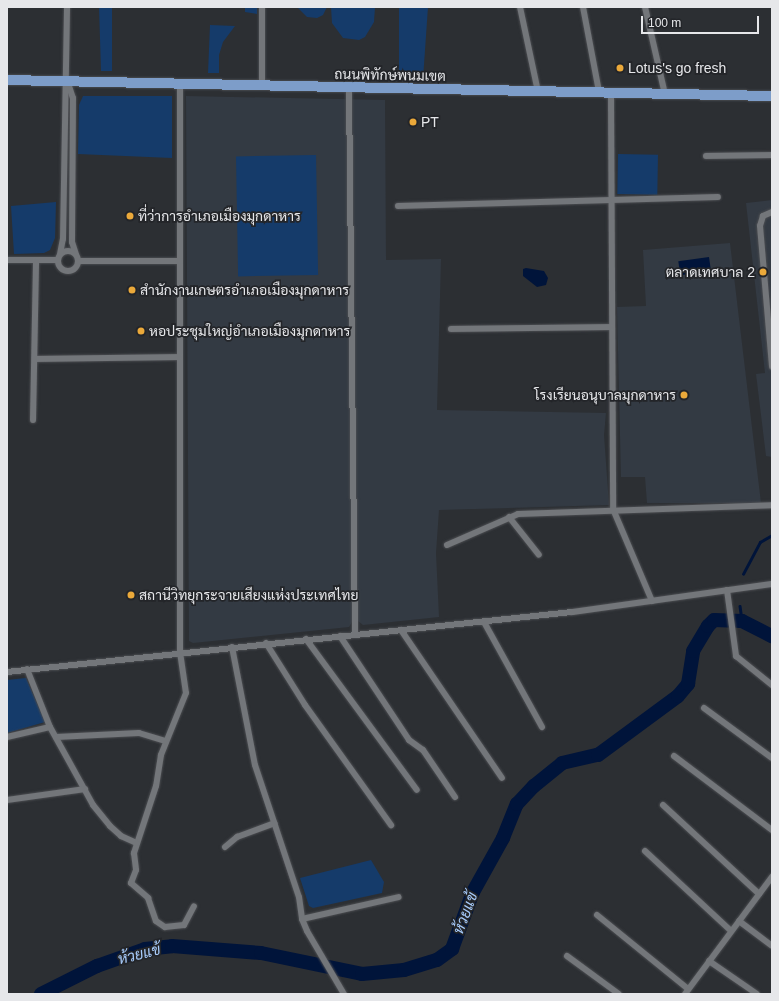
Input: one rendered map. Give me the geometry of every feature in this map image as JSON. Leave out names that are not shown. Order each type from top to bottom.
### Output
[{"type":"main road","name":"ถนนพิทักษ์พนมเขต","points":[[7,80],[772,96]]},
{"type":"street","points":[[57,260],[60,254],[63,239],[65,98],[68,82],[68,7]]},
{"type":"street","points":[[262,7],[262,86]]},
{"type":"street","points":[[520,7],[538,92]]},
{"type":"street","points":[[583,7],[599,92]]},
{"type":"street","points":[[645,7],[666,94]]},
{"type":"street","points":[[57,260],[61,269],[68,271],[74,269],[78,261],[72,242],[73,98],[68,82]]},
{"type":"street","points":[[180,84],[180,652],[186,693],[166,741],[156,786],[134,853],[136,870],[131,885],[148,898],[159,924],[164,927],[184,926],[194,906]]},
{"type":"street","points":[[349,88],[355,634]]},
{"type":"street","points":[[611,93],[610,199],[613,509],[652,601]]},
{"type":"street","points":[[706,156],[772,155]]},
{"type":"street","points":[[398,206],[718,197]]},
{"type":"street","points":[[772,212],[763,216],[760,226],[772,366]]},
{"type":"street","points":[[60,254],[70,250],[76,254]]},
{"type":"street","points":[[7,260],[57,260]]},
{"type":"street","points":[[33,420],[36,260]]},
{"type":"street","points":[[78,261],[180,261]]},
{"type":"street","points":[[451,330],[611,327]]},
{"type":"street","points":[[35,359],[180,357]]},
{"type":"street","points":[[447,545],[518,514],[613,509],[772,505]]},
{"type":"street","points":[[509,517],[539,555]]},
{"type":"street","points":[[7,672],[180,652],[484,622],[772,584]]},
{"type":"street","points":[[726,590],[735,651],[738,660],[772,685]]},
{"type":"street","points":[[484,622],[542,727]]},
{"type":"street","points":[[401,630],[502,778]]},
{"type":"street","points":[[340,636],[409,740],[423,750],[455,797]]},
{"type":"street","points":[[306,639],[417,790]]},
{"type":"street","points":[[266,643],[305,705],[391,825]]},
{"type":"street","points":[[232,647],[255,765],[299,897],[302,919],[306,931],[344,994]]},
{"type":"street","points":[[28,669],[50,727],[102,819],[121,836],[137,843]]},
{"type":"street","points":[[704,708],[772,758]]},
{"type":"street","points":[[7,737],[50,727]]},
{"type":"street","points":[[56,737],[140,733],[166,741]]},
{"type":"street","points":[[674,756],[772,830]]},
{"type":"street","points":[[7,800],[85,789]]},
{"type":"street","points":[[663,805],[759,894]]},
{"type":"street","points":[[224,847],[237,837],[275,824]]},
{"type":"street","points":[[645,851],[731,931]]},
{"type":"street","points":[[597,915],[686,992],[759,894],[771,881]]},
{"type":"street","points":[[302,919],[400,897]]},
{"type":"street","points":[[739,921],[772,946]]},
{"type":"street","points":[[567,956],[619,994]]},
{"type":"street","points":[[709,961],[757,994]]},
{"type":"shaded area","points":[[99,7],[112,7],[112,71],[101,71]]},
{"type":"shaded area","points":[[245,7],[257,7],[257,14],[245,12]]},
{"type":"shaded area","points":[[327,7],[323,15],[317,18],[307,17],[298,8]]},
{"type":"shaded area","points":[[331,7],[375,7],[374,22],[365,37],[359,40],[343,38],[332,23]]},
{"type":"shaded area","points":[[399,7],[428,7],[423,79],[399,78]]},
{"type":"shaded area","points":[[210,25],[235,26],[223,42],[219,55],[219,73],[208,73]]},
{"type":"shaded area","points":[[83,96],[172,96],[172,158],[78,154],[79,105]]},
{"type":"shaded area","points":[[186,96],[385,100],[386,260],[441,259],[437,410],[606,413],[604,435],[609,505],[439,510],[436,553],[439,617],[363,625],[358,621],[352,622],[349,627],[193,643],[189,641]]},
{"type":"shaded area","points":[[618,154],[658,155],[657,195],[617,194]]},
{"type":"shaded area","points":[[316,155],[318,275],[238,276],[236,156]]},
{"type":"shaded area","name":"ตลาดเทศบาล 2","points":[[772,200],[772,457],[766,456],[756,374],[765,373],[746,203]]},
{"type":"shaded area","points":[[56,202],[55,238],[50,250],[44,253],[14,254],[11,206]]},
{"type":"shaded area","name":"โรงเรียนอนุบาลมุกดาหาร","points":[[730,243],[761,503],[647,503],[645,477],[621,477],[617,307],[646,306],[643,250]]},
{"type":"shaded area","points":[[709,257],[711,271],[680,275],[678,261]]},
{"type":"shaded area","points":[[526,268],[544,271],[548,278],[546,285],[537,287],[523,276],[523,269]]},
{"type":"shaded area","points":[[26,678],[45,722],[7,733],[7,680]]},
{"type":"shaded area","points":[[371,860],[384,882],[382,893],[313,908],[309,906],[300,878]]},
{"type":"waterway","points":[[743,574],[760,542],[772,535]]},
{"type":"waterway","points":[[740,606],[742,621]]},
{"type":"waterway","name":"ห้วยแข้","points":[[41,994],[97,966],[145,949],[172,946],[261,953],[362,974],[404,970],[437,960],[452,949],[473,892],[503,838],[517,804],[534,786],[562,763],[598,755],[678,696],[688,684],[693,651],[708,626],[714,620],[742,621],[772,636]]},
{"type":"place","name":"Lotus's go fresh","points":[[620,68]]},
{"type":"place","name":"PT","points":[[413,122]]},
{"type":"place","name":"ที่ว่าการอำเภอเมืองมุกดาหาร","points":[[130,216]]},
{"type":"place","name":"ตลาดเทศบาล 2","points":[[763,272]]},
{"type":"place","name":"สำนักงานเกษตรอำเภอเมืองมุกดาหาร","points":[[132,290]]},
{"type":"place","name":"หอประชุมใหญ่อำเภอเมืองมุกดาหาร","points":[[141,331]]},
{"type":"place","name":"โรงเรียนอนุบาลมุกดาหาร","points":[[684,395]]},
{"type":"place","name":"สถานีวิทยุกระจายเสียงแห่งประเทศไทย","points":[[131,595]]}]
